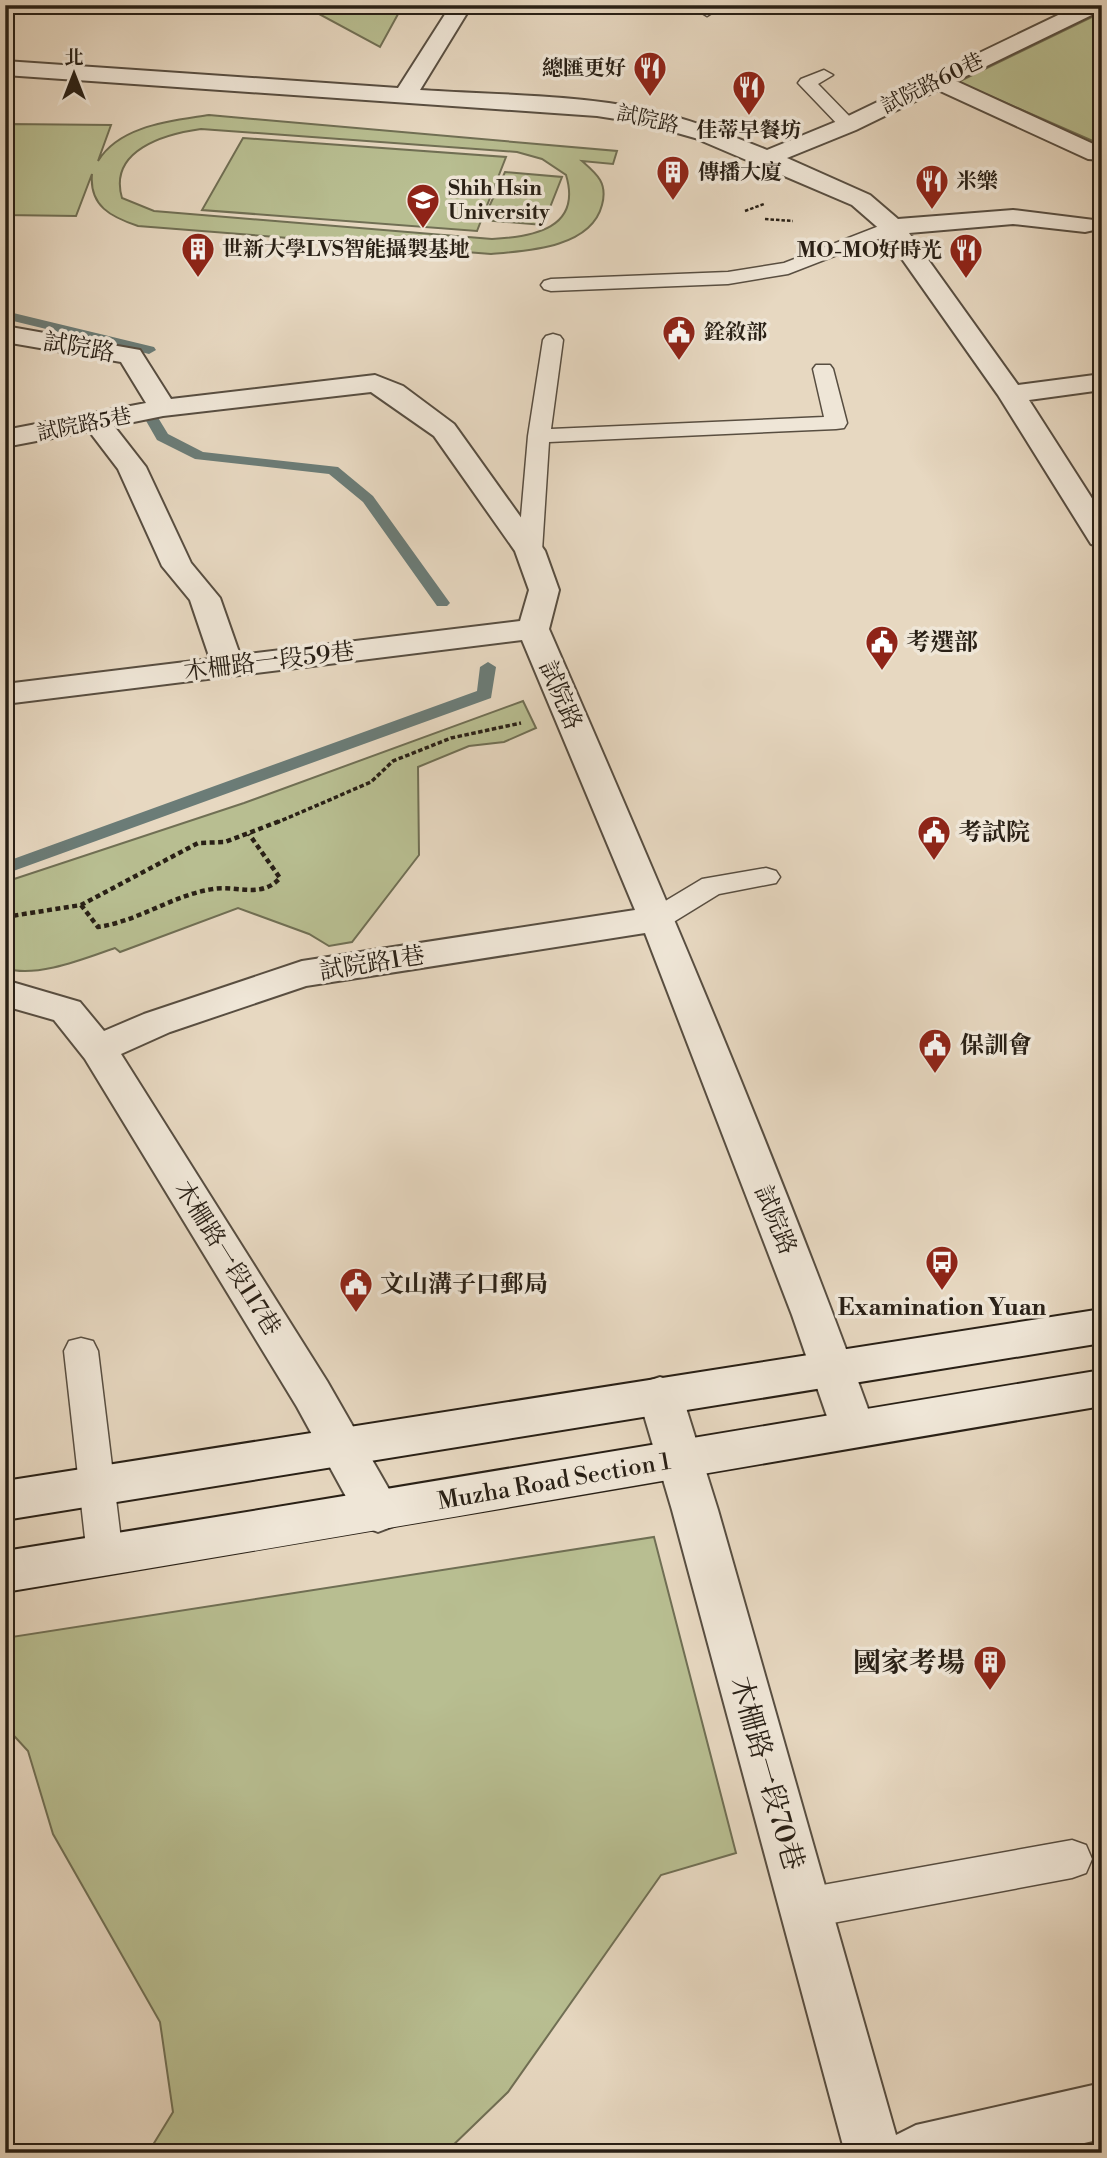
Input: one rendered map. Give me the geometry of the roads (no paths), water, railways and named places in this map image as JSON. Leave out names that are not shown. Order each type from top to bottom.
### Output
[{"type":"street","points":[[405,95],[461,5]]},
{"type":"street","name":"試院路60巷","points":[[767,158],[848,125],[1096,5]]},
{"type":"street","name":"試院路","points":[[5,68],[597,109],[644,116],[703,133],[767,158],[861,200],[892,227],[1011,394],[1102,538]]},
{"type":"street","points":[[937,81],[1096,154]]},
{"type":"street","points":[[892,227],[1013,217],[1085,225]]},
{"type":"street","name":"試院路","points":[[5,334],[131,356],[163,408],[375,383],[393,392],[444,429],[530,551],[544,590],[533,629],[657,919],[814,1315],[830,1368],[853,1428]]},
{"type":"street","points":[[1011,394],[1102,382]]},
{"type":"street","name":"試院路5巷","points":[[5,439],[163,408]]},
{"type":"street","points":[[96,422],[132,467],[177,566],[205,598],[228,666]]},
{"type":"street","name":"木柵路一段59巷","points":[[5,694],[533,629]]},
{"type":"street","name":"試院路1巷","points":[[98,1049],[157,1023],[302,974],[657,919]]},
{"type":"street","points":[[5,993],[67,1011]]},
{"type":"street","points":[[5,1019],[67,1011]]},
{"type":"street","name":"木柵路一段117巷","points":[[67,1011],[98,1049],[344,1448],[377,1513]]},
{"type":"street","points":[[5,1501],[1102,1326]]},
{"type":"street","name":"Muzha Road Section 1","points":[[5,1572],[377,1513],[678,1458],[1102,1388]]},
{"type":"street","name":"木柵路一段70巷","points":[[660,1395],[873,2153]]},
{"type":"street","points":[[916,2153],[1102,2111]]},
{"type":"lane","points":[[824,75],[807,83],[848,125]]},
{"type":"lane","points":[[551,285],[728,278],[788,268],[892,227]]},
{"type":"lane","points":[[530,551],[539,436],[552,340]]},
{"type":"lane","points":[[539,436],[836,423],[823,369]]},
{"type":"lane","points":[[657,919],[712,886],[766,877]]},
{"type":"lane","points":[[81,1351],[105,1556]]},
{"type":"lane","points":[[806,1908],[1072,1859]]},
{"type":"waterway","points":[[5,315],[149,350]]},
{"type":"waterway","points":[[152,419],[162,437],[200,456],[333,470],[368,499],[442,603]]},
{"type":"waterway","points":[[5,868],[485,694],[488,667]]},
{"type":"place","name":"總匯更好","points":[[650,98]]},
{"type":"place","name":"佳蒂早餐坊","points":[[749,117]]},
{"type":"place","name":"傳播大廈","points":[[673,202]]},
{"type":"place","name":"米樂","points":[[932,211]]},
{"type":"place","name":"Shih Hsin University","points":[[423,230]]},
{"type":"place","name":"世新大學LVS智能攝製基地","points":[[198,279]]},
{"type":"place","name":"MO-MO好時光","points":[[966,280]]},
{"type":"place","name":"銓敘部","points":[[679,362]]},
{"type":"place","name":"考選部","points":[[882,672]]},
{"type":"place","name":"考試院","points":[[934,862]]},
{"type":"place","name":"保訓會","points":[[935,1075]]},
{"type":"place","name":"Examination Yuan","points":[[942,1292]]},
{"type":"place","name":"文山溝子口郵局","points":[[356,1314]]},
{"type":"place","name":"國家考場","points":[[990,1692]]}]
